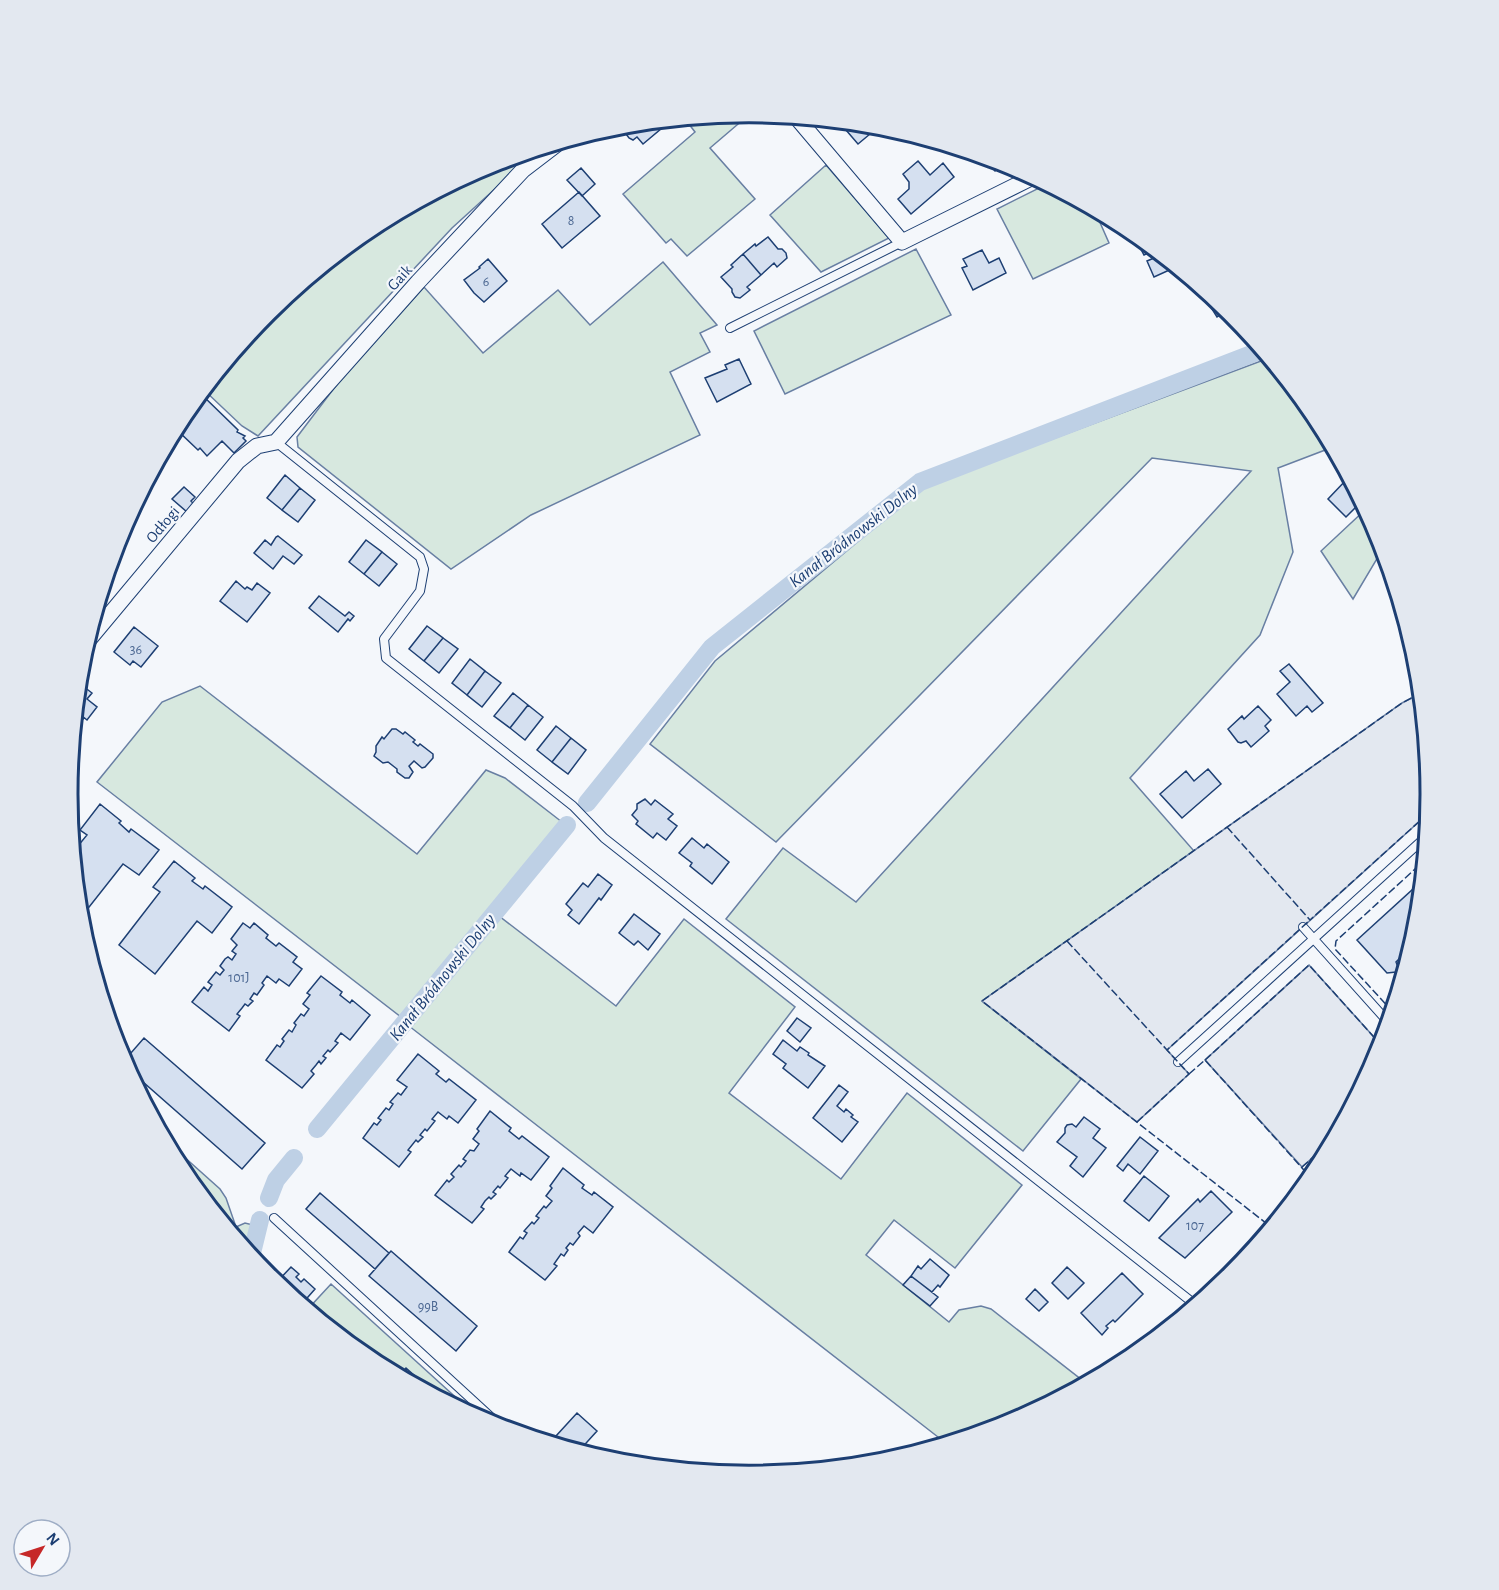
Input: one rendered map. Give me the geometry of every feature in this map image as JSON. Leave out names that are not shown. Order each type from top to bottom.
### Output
[{"type":"street","points":[[803,126],[902,242],[1022,182]]},
{"type":"street","name":"Gaik","points":[[276,442],[418,282],[523,170],[540,157]]},
{"type":"street","name":"Odłogi","points":[[100,627],[238,461],[257,446],[276,442]]},
{"type":"lane","points":[[730,328],[902,242]]},
{"type":"lane","points":[[276,442],[420,557],[424,569],[420,591],[384,639],[386,658],[573,806],[604,838],[1191,1301]]},
{"type":"lane","points":[[1178,1062],[1420,843]]},
{"type":"lane","points":[[1303,927],[1383,1016]]},
{"type":"lane","points":[[274,1218],[484,1411]]},
{"type":"shaded area","points":[[739,124],[710,148],[755,199],[687,256],[671,239],[666,243],[623,194],[695,132],[691,126]]},
{"type":"shaded area","points":[[523,163],[452,228],[258,436],[242,426],[210,396],[245,352],[307,290],[341,262],[414,213],[453,193]]},
{"type":"shaded area","points":[[826,165],[889,238],[821,272],[770,215]]},
{"type":"shaded area","points":[[1037,189],[1100,222],[1109,243],[1033,279],[997,209]]},
{"type":"shaded area","points":[[916,249],[951,315],[785,394],[754,331]]},
{"type":"shaded area","points":[[663,262],[717,325],[700,333],[710,352],[670,372],[700,435],[531,515],[451,569],[298,447],[297,437],[338,383],[424,287],[483,353],[558,290],[590,325]]},
{"type":"shaded area","points":[[1261,361],[1308,422],[1325,450],[1278,468],[1293,552],[1260,635],[1130,778],[1194,851],[982,1001],[1081,1079],[1023,1151],[726,919],[783,848],[856,902],[1251,471],[1152,458],[776,842],[650,744],[715,661],[923,487]]},
{"type":"shaded area","points":[[1360,515],[1377,558],[1353,599],[1321,551]]},
{"type":"shaded area","points":[[200,686],[417,854],[486,770],[505,778],[562,822],[401,1017],[97,782],[162,702]]},
{"type":"shaded area","points":[[1413,697],[1420,751],[1420,820],[1167,1050],[1189,1074],[1137,1122],[982,1001]]},
{"type":"shaded area","points":[[499,916],[616,1006],[684,919],[795,1007],[729,1093],[841,1179],[907,1093],[1022,1185],[955,1268],[894,1220],[866,1255],[949,1322],[959,1310],[981,1306],[991,1309],[1081,1379],[1006,1415],[940,1439],[409,1026]]},
{"type":"shaded area","points":[[1309,965],[1375,1038],[1352,1092],[1331,1131],[1317,1154],[1302,1167],[1205,1060]]},
{"type":"shaded area","points":[[184,1157],[220,1189],[226,1198],[236,1227],[245,1223],[253,1225],[248,1242],[245,1238],[217,1204]]},
{"type":"shaded area","points":[[331,1284],[458,1399],[414,1377],[376,1353],[312,1304]]},
{"type":"building","points":[[661,129],[643,144],[637,137],[633,140],[626,135]]},
{"type":"building","points":[[846,130],[870,134],[858,144]]},
{"type":"building","points":[[918,161],[930,175],[943,163],[954,177],[911,214],[898,199],[909,189],[909,182],[903,174]]},
{"type":"building","points":[[581,168],[595,184],[582,196],[567,180]]},
{"type":"building","points":[[579,192],[600,216],[562,248],[542,224]]},
{"type":"building","points":[[768,237],[778,249],[786,253],[787,258],[777,267],[774,263],[761,275],[743,254]]},
{"type":"building","points":[[982,250],[989,263],[999,258],[1006,273],[973,290],[962,268],[967,266],[963,259]]},
{"type":"building","points":[[743,254],[761,275],[747,287],[750,290],[740,298],[735,297],[732,289],[721,277]]},
{"type":"building","points":[[1153,258],[1168,270],[1154,277],[1147,261]]},
{"type":"building","points":[[488,259],[507,281],[484,302],[464,280]]},
{"type":"building","points":[[739,359],[751,384],[717,402],[705,378],[727,369],[725,365]]},
{"type":"building","points":[[207,400],[238,430],[237,432],[245,436],[243,438],[246,441],[234,453],[222,441],[207,456],[200,448],[198,450],[183,435]]},
{"type":"building","points":[[285,475],[300,488],[282,510],[267,498]]},
{"type":"building","points":[[1344,483],[1356,507],[1346,517],[1328,499]]},
{"type":"building","points":[[184,487],[195,497],[191,501],[194,504],[187,512],[172,499]]},
{"type":"building","points":[[300,488],[315,500],[298,522],[282,510]]},
{"type":"building","points":[[278,536],[302,555],[294,564],[283,556],[273,569],[254,553],[265,540],[271,545]]},
{"type":"building","points":[[366,540],[382,552],[364,574],[349,562]]},
{"type":"building","points":[[382,552],[397,564],[379,586],[364,574]]},
{"type":"building","points":[[236,581],[245,589],[247,587],[252,590],[257,583],[270,593],[247,622],[220,601]]},
{"type":"building","points":[[319,596],[345,616],[349,612],[354,616],[350,621],[348,619],[338,632],[309,608]]},
{"type":"building","points":[[427,626],[443,638],[424,661],[409,649]]},
{"type":"building","points":[[134,627],[158,646],[141,667],[133,661],[130,665],[114,652]]},
{"type":"building","points":[[443,638],[458,649],[439,673],[424,661]]},
{"type":"building","points":[[470,659],[485,671],[467,695],[452,683]]},
{"type":"building","points":[[1289,664],[1323,703],[1312,712],[1307,706],[1296,716],[1277,694],[1290,682],[1280,671]]},
{"type":"building","points":[[485,671],[501,683],[482,707],[467,695]]},
{"type":"building","points":[[87,689],[92,693],[87,699],[97,707],[87,720],[83,717]]},
{"type":"building","points":[[513,693],[528,705],[510,728],[494,716]]},
{"type":"building","points":[[528,705],[543,717],[525,740],[510,728]]},
{"type":"building","points":[[1258,706],[1271,720],[1265,726],[1269,731],[1251,747],[1246,741],[1238,742],[1228,729]]},
{"type":"building","points":[[556,726],[571,738],[552,762],[537,750]]},
{"type":"building","points":[[392,729],[403,734],[405,732],[415,740],[413,742],[418,746],[420,744],[433,754],[433,758],[425,767],[422,768],[414,761],[409,766],[413,772],[409,778],[397,772],[397,769],[388,762],[383,763],[374,756],[376,746],[382,737],[384,739]]},
{"type":"building","points":[[571,738],[586,750],[568,774],[552,762]]},
{"type":"building","points":[[1208,769],[1221,784],[1182,818],[1160,794],[1186,771],[1194,781]]},
{"type":"building","points":[[645,799],[651,805],[655,800],[673,814],[668,819],[677,826],[666,840],[657,833],[653,838],[636,824],[638,821],[632,815],[637,809],[637,804]]},
{"type":"building","points":[[100,804],[121,821],[119,823],[129,832],[131,829],[159,850],[139,875],[123,864],[88,908],[80,844],[87,835],[80,830]]},
{"type":"building","points":[[692,838],[704,848],[707,844],[729,862],[712,884],[690,866],[692,863],[679,853]]},
{"type":"building","points":[[174,861],[195,878],[192,881],[203,889],[205,886],[232,907],[212,933],[197,921],[155,974],[119,945],[160,892],[153,887]]},
{"type":"building","points":[[598,874],[612,885],[579,924],[568,915],[572,910],[566,904],[583,883],[588,887]]},
{"type":"building","points":[[1414,888],[1401,958],[1396,962],[1398,967],[1396,972],[1387,973],[1357,940]]},
{"type":"building","points":[[634,914],[660,934],[648,950],[638,941],[634,945],[619,933]]},
{"type":"building","points":[[243,923],[250,928],[254,923],[268,935],[266,938],[276,946],[279,943],[297,957],[293,962],[302,969],[289,986],[279,979],[276,983],[267,976],[257,995],[254,993],[250,999],[253,1001],[248,1006],[245,1004],[237,1014],[240,1016],[229,1031],[192,1002],[204,987],[208,991],[212,985],[208,982],[216,972],[220,975],[224,970],[220,966],[225,959],[228,957],[232,960],[236,954],[232,951],[237,945],[231,939]]},
{"type":"building","points":[[321,976],[342,992],[340,995],[350,1003],[352,1000],[370,1015],[350,1040],[341,1033],[335,1041],[338,1043],[323,1056],[326,1058],[321,1064],[319,1061],[311,1071],[314,1074],[302,1088],[266,1060],[277,1045],[280,1047],[284,1041],[282,1039],[289,1030],[292,1032],[296,1025],[294,1023],[301,1014],[304,1016],[309,1009],[303,1004],[310,995],[307,993]]},
{"type":"building","points":[[797,1018],[811,1028],[800,1042],[787,1031]]},
{"type":"building","points":[[144,1038],[265,1143],[242,1169],[142,1081],[130,1054]]},
{"type":"building","points":[[783,1040],[797,1051],[800,1047],[825,1066],[808,1088],[783,1068],[786,1064],[773,1054]]},
{"type":"building","points":[[418,1054],[439,1071],[436,1074],[446,1082],[449,1079],[476,1100],[458,1123],[438,1112],[432,1119],[435,1121],[427,1131],[425,1129],[420,1135],[423,1137],[418,1142],[416,1140],[408,1150],[411,1152],[399,1167],[363,1138],[374,1123],[377,1125],[381,1120],[378,1118],[386,1108],[389,1110],[393,1104],[390,1102],[398,1093],[401,1095],[407,1087],[397,1080]]},
{"type":"building","points":[[839,1085],[848,1092],[837,1106],[844,1112],[846,1109],[858,1122],[842,1142],[813,1118]]},
{"type":"building","points":[[490,1111],[511,1128],[509,1131],[519,1139],[522,1136],[549,1157],[531,1180],[511,1169],[505,1176],[508,1178],[500,1188],[498,1186],[493,1192],[496,1194],[491,1199],[489,1197],[485,1201],[481,1207],[484,1209],[472,1223],[435,1195],[447,1180],[449,1182],[454,1177],[451,1174],[466,1161],[463,1159],[470,1150],[474,1151],[479,1144],[473,1139]]},
{"type":"building","points":[[1084,1117],[1100,1129],[1093,1138],[1106,1148],[1083,1177],[1070,1166],[1077,1157],[1057,1142],[1065,1133],[1067,1125],[1072,1124],[1076,1127]]},
{"type":"building","points":[[1140,1137],[1158,1151],[1140,1174],[1128,1164],[1123,1171],[1117,1166]]},
{"type":"building","points":[[563,1168],[584,1185],[582,1188],[592,1195],[594,1192],[613,1207],[593,1233],[584,1226],[578,1233],[580,1236],[573,1245],[570,1243],[566,1248],[568,1250],[564,1256],[561,1254],[554,1264],[557,1266],[545,1280],[509,1252],[520,1237],[523,1239],[527,1233],[524,1231],[539,1218],[536,1216],[544,1206],[546,1208],[552,1201],[546,1196]]},
{"type":"building","points":[[1144,1176],[1169,1196],[1149,1221],[1124,1201]]},
{"type":"building","points":[[1211,1191],[1232,1212],[1185,1258],[1159,1238],[1198,1199],[1200,1202]]},
{"type":"building","points":[[320,1193],[389,1253],[375,1269],[306,1209]]},
{"type":"building","points":[[391,1251],[477,1326],[456,1351],[369,1276]]},
{"type":"building","points":[[930,1259],[949,1275],[940,1287],[938,1285],[932,1292],[911,1276],[918,1266],[921,1269]]},
{"type":"building","points":[[291,1267],[299,1274],[296,1277],[301,1282],[304,1279],[315,1289],[306,1299],[282,1277]]},
{"type":"building","points":[[1067,1267],[1084,1283],[1068,1299],[1052,1283]]},
{"type":"building","points":[[1122,1273],[1143,1294],[1115,1322],[1113,1320],[1106,1326],[1108,1328],[1102,1335],[1081,1313]]},
{"type":"building","points":[[911,1276],[938,1297],[930,1306],[903,1285]]},
{"type":"building","points":[[1035,1289],[1048,1302],[1039,1311],[1026,1299]]},
{"type":"building","points":[[406,1368],[419,1380],[414,1377],[404,1371]]},
{"type":"building","points":[[577,1413],[597,1431],[584,1446],[556,1436]]},
{"type":"waterway","name":"Kanał Bródnowski Dolny","points":[[587,803],[712,647],[920,482],[1255,353]]},
{"type":"waterway","name":"Kanał Bródnowski Dolny","points":[[317,1129],[567,825]]},
{"type":"waterway","name":"Kanał Bródnowski Dolny","points":[[269,1198],[276,1180],[294,1158]]},
{"type":"waterway","name":"Kanał Bródnowski Dolny","points":[[253,1247],[260,1220]]},
{"type":"fence","points":[[1266,1223],[982,1001],[1413,697]]},
{"type":"fence","points":[[1227,827],[1310,920],[1420,820]]},
{"type":"fence","points":[[1387,1005],[1335,949],[1336,941],[1417,867]]},
{"type":"fence","points":[[1067,941],[1167,1050],[1310,920]]},
{"type":"fence","points":[[1205,1060],[1309,965],[1375,1038]]},
{"type":"fence","points":[[1137,1122],[1189,1074],[1167,1050]]},
{"type":"fence","points":[[1189,1074],[1205,1060],[1305,1172]]},
{"type":"fence","points":[[1302,1167],[1317,1154]]}]
